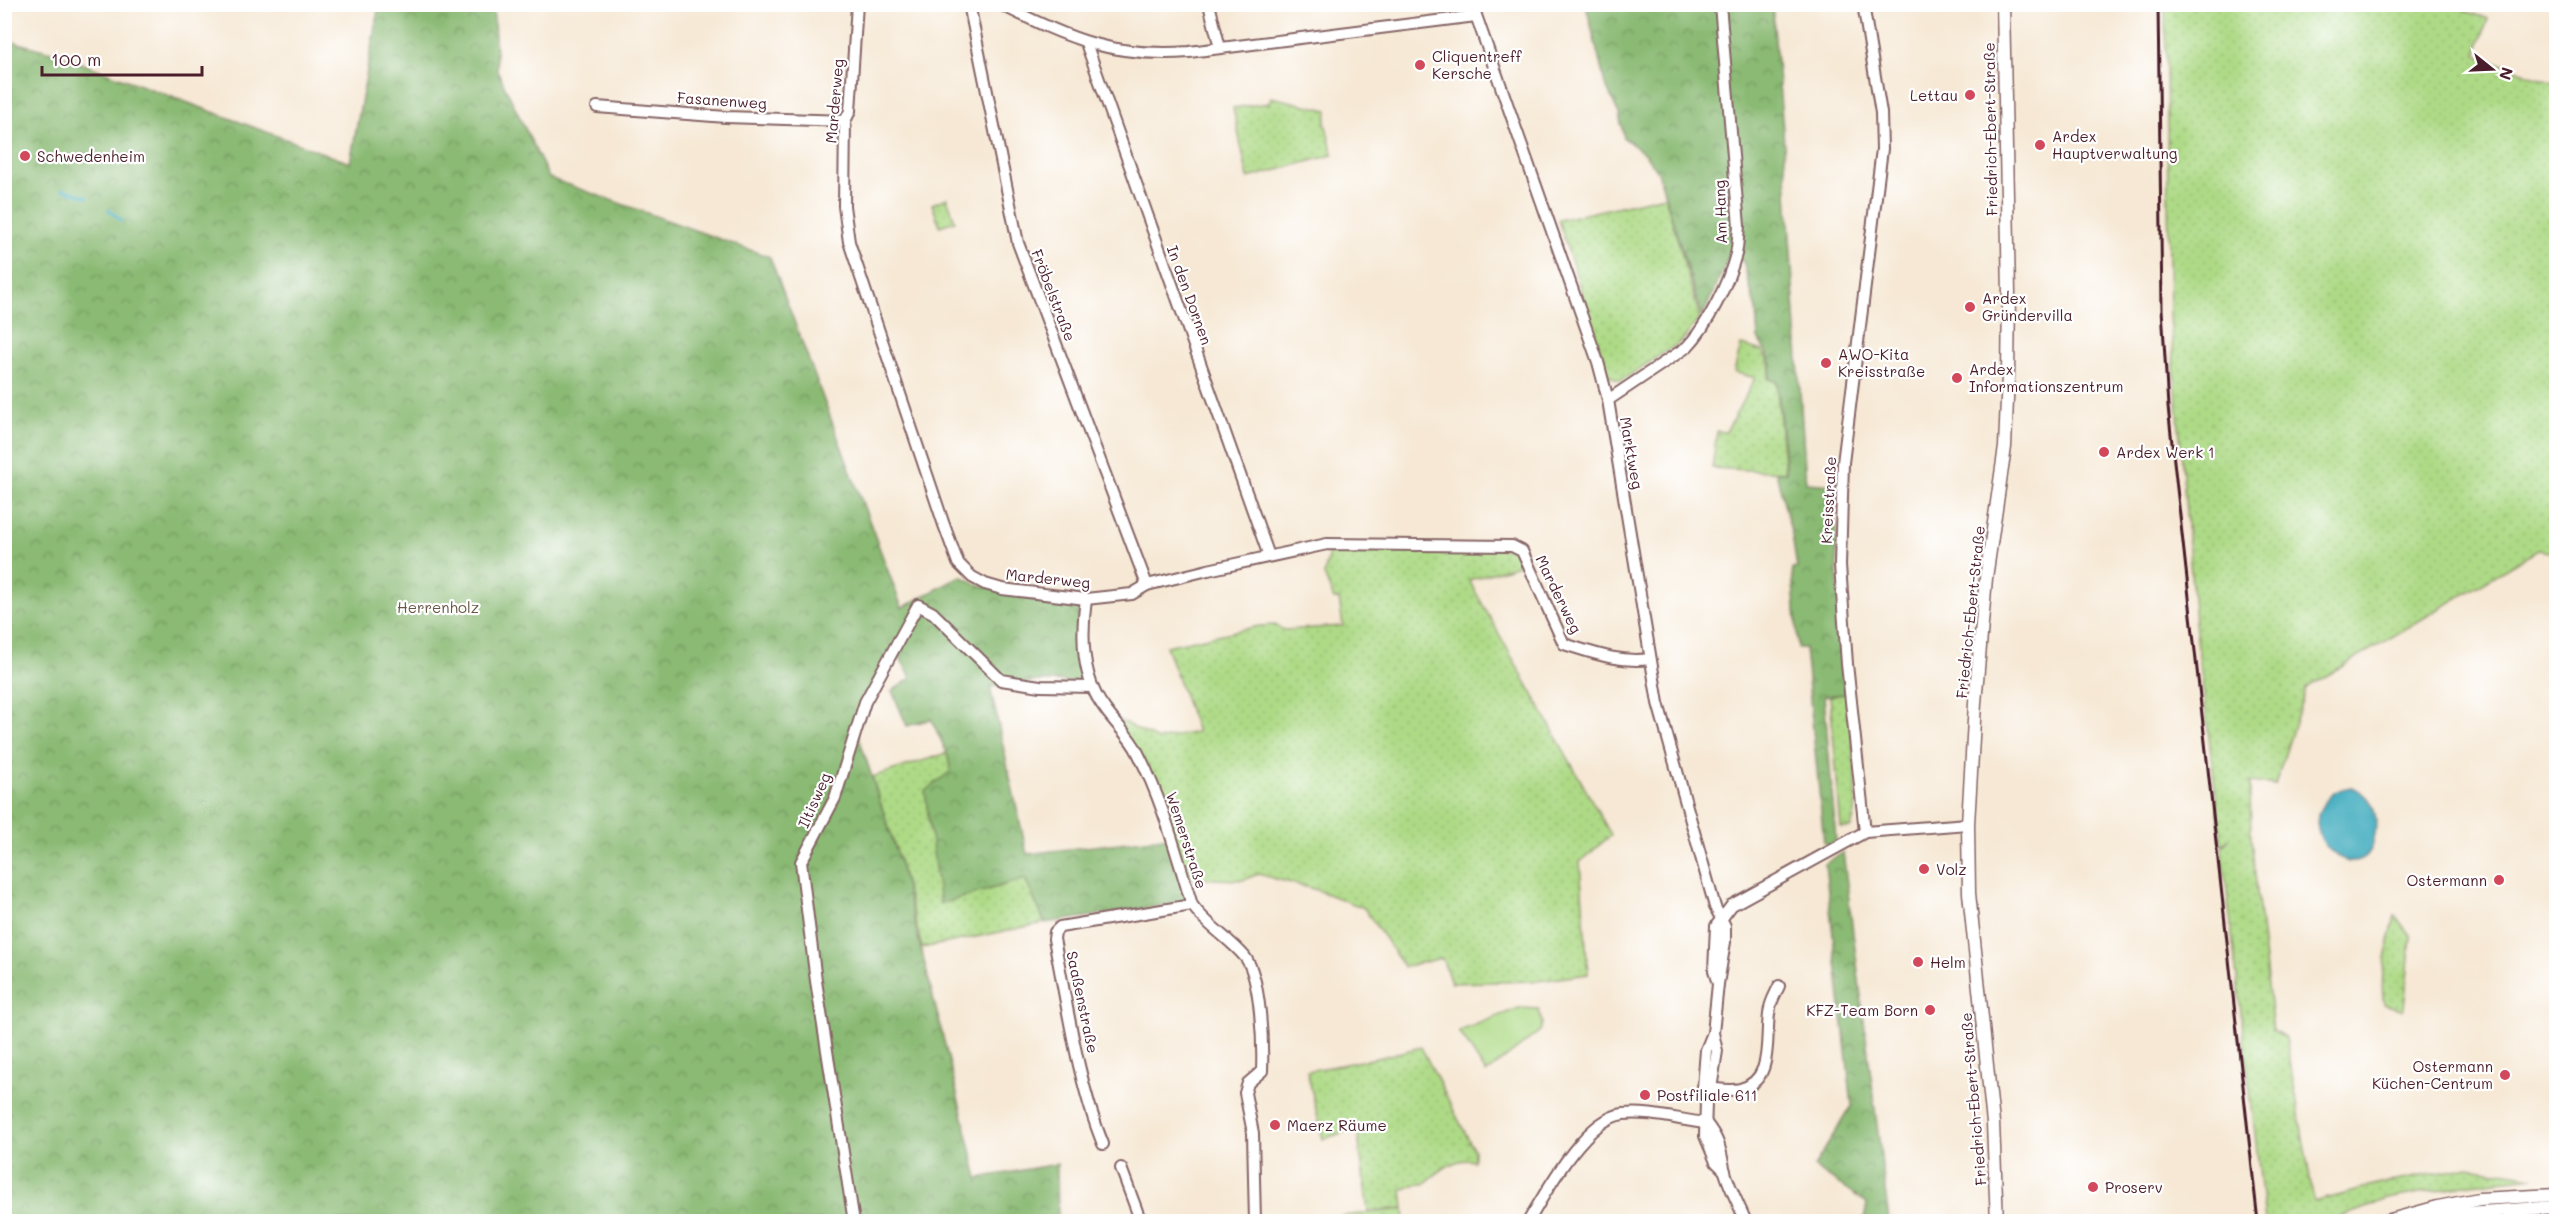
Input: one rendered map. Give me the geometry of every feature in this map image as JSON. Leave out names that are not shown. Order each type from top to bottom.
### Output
[{"type":"street","name":"Marderweg","points":[[857,4],[850,111],[845,121],[844,206],[849,242],[880,340],[958,563],[972,577],[1002,589],[1086,599],[1132,594],[1148,585],[1327,544],[1512,546],[1522,551],[1564,644],[1597,655],[1630,661],[1650,658]]},
{"type":"street","name":"Fröbelstraße","points":[[969,4],[1018,243],[1148,585]]},
{"type":"street","points":[[1000,4],[1086,43],[1142,54],[1166,54],[1220,48],[1476,16]]},
{"type":"street","points":[[1209,4],[1220,48]]},
{"type":"street","name":"Marktweg","points":[[1472,4],[1598,363],[1608,400],[1650,658],[1669,742],[1715,907],[1722,916]]},
{"type":"street","name":"Am Hang","points":[[1608,400],[1687,347],[1696,338],[1720,293],[1736,254],[1739,226],[1720,4]]},
{"type":"street","name":"Kreisstraße","points":[[1863,4],[1881,113],[1882,149],[1843,463],[1840,565],[1847,664],[1865,832]]},
{"type":"street","name":"Friedrich-Ebert-Straße","points":[[1998,1221],[1993,1123],[1969,893],[1968,824],[1985,590],[2005,447],[2008,388],[2009,293],[2003,4]]},
{"type":"street","name":"In den Dornen","points":[[1086,43],[1269,556]]},
{"type":"street","name":"Fasanenweg","points":[[597,107],[726,117],[845,121]]},
{"type":"street","name":"Wemerstraße","points":[[1086,599],[1083,644],[1092,687],[1099,702],[1129,737],[1138,752],[1163,808],[1192,905],[1214,931],[1245,957],[1251,969],[1261,1020],[1267,1074],[1248,1083],[1245,1092],[1252,1133],[1255,1221]]},
{"type":"street","name":"Iltisweg","points":[[854,1221],[816,981],[801,862],[835,798],[866,702],[918,605],[933,613],[1001,680],[1040,686],[1092,687]]},
{"type":"street","points":[[1746,1221],[1725,1171],[1724,1155],[1706,1123],[1708,1088],[1706,1050],[1713,1033],[1725,942],[1725,926],[1722,916],[1732,905],[1747,896],[1865,832],[1968,824]]},
{"type":"street","name":"Saaßenstraße","points":[[1102,1144],[1094,1122],[1072,1025],[1054,939],[1055,932],[1060,927],[1192,905]]},
{"type":"street","points":[[1708,1088],[1738,1089],[1751,1085],[1759,1077],[1766,1056],[1770,1006],[1779,986]]},
{"type":"street","points":[[1528,1221],[1583,1139],[1600,1123],[1616,1116],[1638,1114],[1706,1123]]},
{"type":"street","points":[[1121,1168],[1141,1221]]},
{"type":"street","points":[[2405,1217],[2438,1207],[2479,1199],[2556,1195]]},
{"type":"street","points":[[2383,1221],[2405,1217],[2556,1207]]},
{"type":"green space","name":"Herrenholz","points":[[379,5],[493,5],[497,70],[549,178],[770,257],[902,608],[961,576],[981,586],[1079,601],[1077,645],[1083,674],[1078,682],[1040,681],[990,687],[1027,854],[1169,837],[1187,902],[1045,923],[1025,879],[940,904],[925,791],[951,771],[947,753],[931,719],[907,726],[892,691],[911,678],[893,645],[855,725],[899,860],[978,1178],[1057,1164],[1058,1221],[5,1221],[4,39],[54,53],[350,163]]},
{"type":"green space","points":[[1586,5],[1772,5],[1783,130],[1806,483],[1834,485],[1846,694],[1824,696],[1836,841],[1828,847],[1824,842],[1805,648],[1798,648],[1792,569],[1797,568],[1792,535],[1776,472],[1786,472],[1777,381],[1769,379],[1772,364],[1758,338],[1756,310],[1743,261],[1729,257],[1702,317],[1658,172],[1645,154],[1624,138],[1619,114],[1605,84]]},
{"type":"green space","points":[[2165,5],[2448,5],[2488,19],[2476,55],[2556,84],[2556,553],[2538,550],[2306,688],[2275,785],[2250,782],[2251,839],[2273,1030],[2286,1038],[2314,1202],[2385,1183],[2469,1167],[2534,1177],[2470,1184],[2388,1199],[2332,1221],[2265,1221],[2222,848],[2229,839],[2222,845],[2195,622],[2170,316]]},
{"type":"green space","points":[[1271,97],[1328,110],[1325,122],[1333,155],[1248,178],[1233,108],[1269,103]]},
{"type":"green space","points":[[1665,196],[1700,318],[1682,341],[1621,381],[1609,376],[1558,220]]},
{"type":"green space","points":[[947,198],[955,221],[940,226],[932,204]]},
{"type":"green space","points":[[1741,345],[1762,351],[1771,364],[1768,379],[1776,381],[1785,472],[1712,468],[1717,431],[1726,432],[1755,378],[1734,372]]},
{"type":"green space","points":[[1330,548],[1508,549],[1517,552],[1522,564],[1469,580],[1611,835],[1580,862],[1588,974],[1538,981],[1451,983],[1442,958],[1404,967],[1364,908],[1317,890],[1258,874],[1243,880],[1186,878],[1165,806],[1117,719],[1158,740],[1197,732],[1166,646],[1259,626],[1275,625],[1284,630],[1343,626],[1339,599],[1334,599],[1324,575]]},
{"type":"green space","points":[[1846,694],[1855,763],[1856,801],[1850,828],[1841,828],[1830,696]]},
{"type":"green space","points":[[947,753],[951,771],[940,903],[1025,879],[1045,923],[922,948],[899,860],[872,777]]},
{"type":"green space","points":[[1843,852],[1889,1221],[1864,1221],[1867,1203],[1814,1167],[1852,1105],[1825,864]]},
{"type":"green space","points":[[2395,915],[2411,937],[2404,1009],[2402,1010],[2384,1004],[2382,982]]},
{"type":"green space","points":[[1519,1008],[1539,1009],[1542,1023],[1540,1031],[1486,1073],[1459,1031]]},
{"type":"green space","points":[[1421,1047],[1474,1150],[1474,1161],[1453,1163],[1424,1184],[1416,1184],[1402,1190],[1404,1208],[1368,1211],[1357,1128],[1323,1139],[1307,1071]]},
{"type":"green space","points":[[1404,1209],[1405,1221],[1298,1221]]},
{"type":"water","points":[[2351,787],[2365,795],[2370,801],[2376,823],[2374,840],[2368,854],[2358,861],[2346,860],[2334,854],[2318,831],[2318,817],[2324,803],[2336,792]]},
{"type":"waterway","points":[[62,189],[88,197]]},
{"type":"waterway","points":[[109,210],[122,221]]},
{"type":"railway","points":[[2158,4],[2162,309],[2168,407],[2258,1222]]},
{"type":"place","name":"Cliquentreff Kersche","points":[[1420,65]]},
{"type":"place","name":"Lettau","points":[[1970,95]]},
{"type":"place","name":"Ardex Hauptverwaltung","points":[[2040,145]]},
{"type":"place","name":"Schwedenheim","points":[[25,156]]},
{"type":"place","name":"Ardex Gründervilla","points":[[1970,307]]},
{"type":"place","name":"AWO-Kita Kreisstraße","points":[[1826,363]]},
{"type":"place","name":"Ardex Informationszentrum","points":[[1957,378]]},
{"type":"place","name":"Ardex Werk 1","points":[[2104,452]]},
{"type":"place","name":"Volz","points":[[1924,869]]},
{"type":"place","name":"Ostermann","points":[[2499,880]]},
{"type":"place","name":"Helm","points":[[1918,962]]},
{"type":"place","name":"KFZ-Team Born","points":[[1930,1010]]},
{"type":"place","name":"Ostermann Küchen-Centrum","points":[[2505,1075]]},
{"type":"place","name":"Postfiliale 611","points":[[1645,1095]]},
{"type":"place","name":"Maerz Räume","points":[[1275,1125]]},
{"type":"place","name":"Proserv","points":[[2093,1187]]}]
